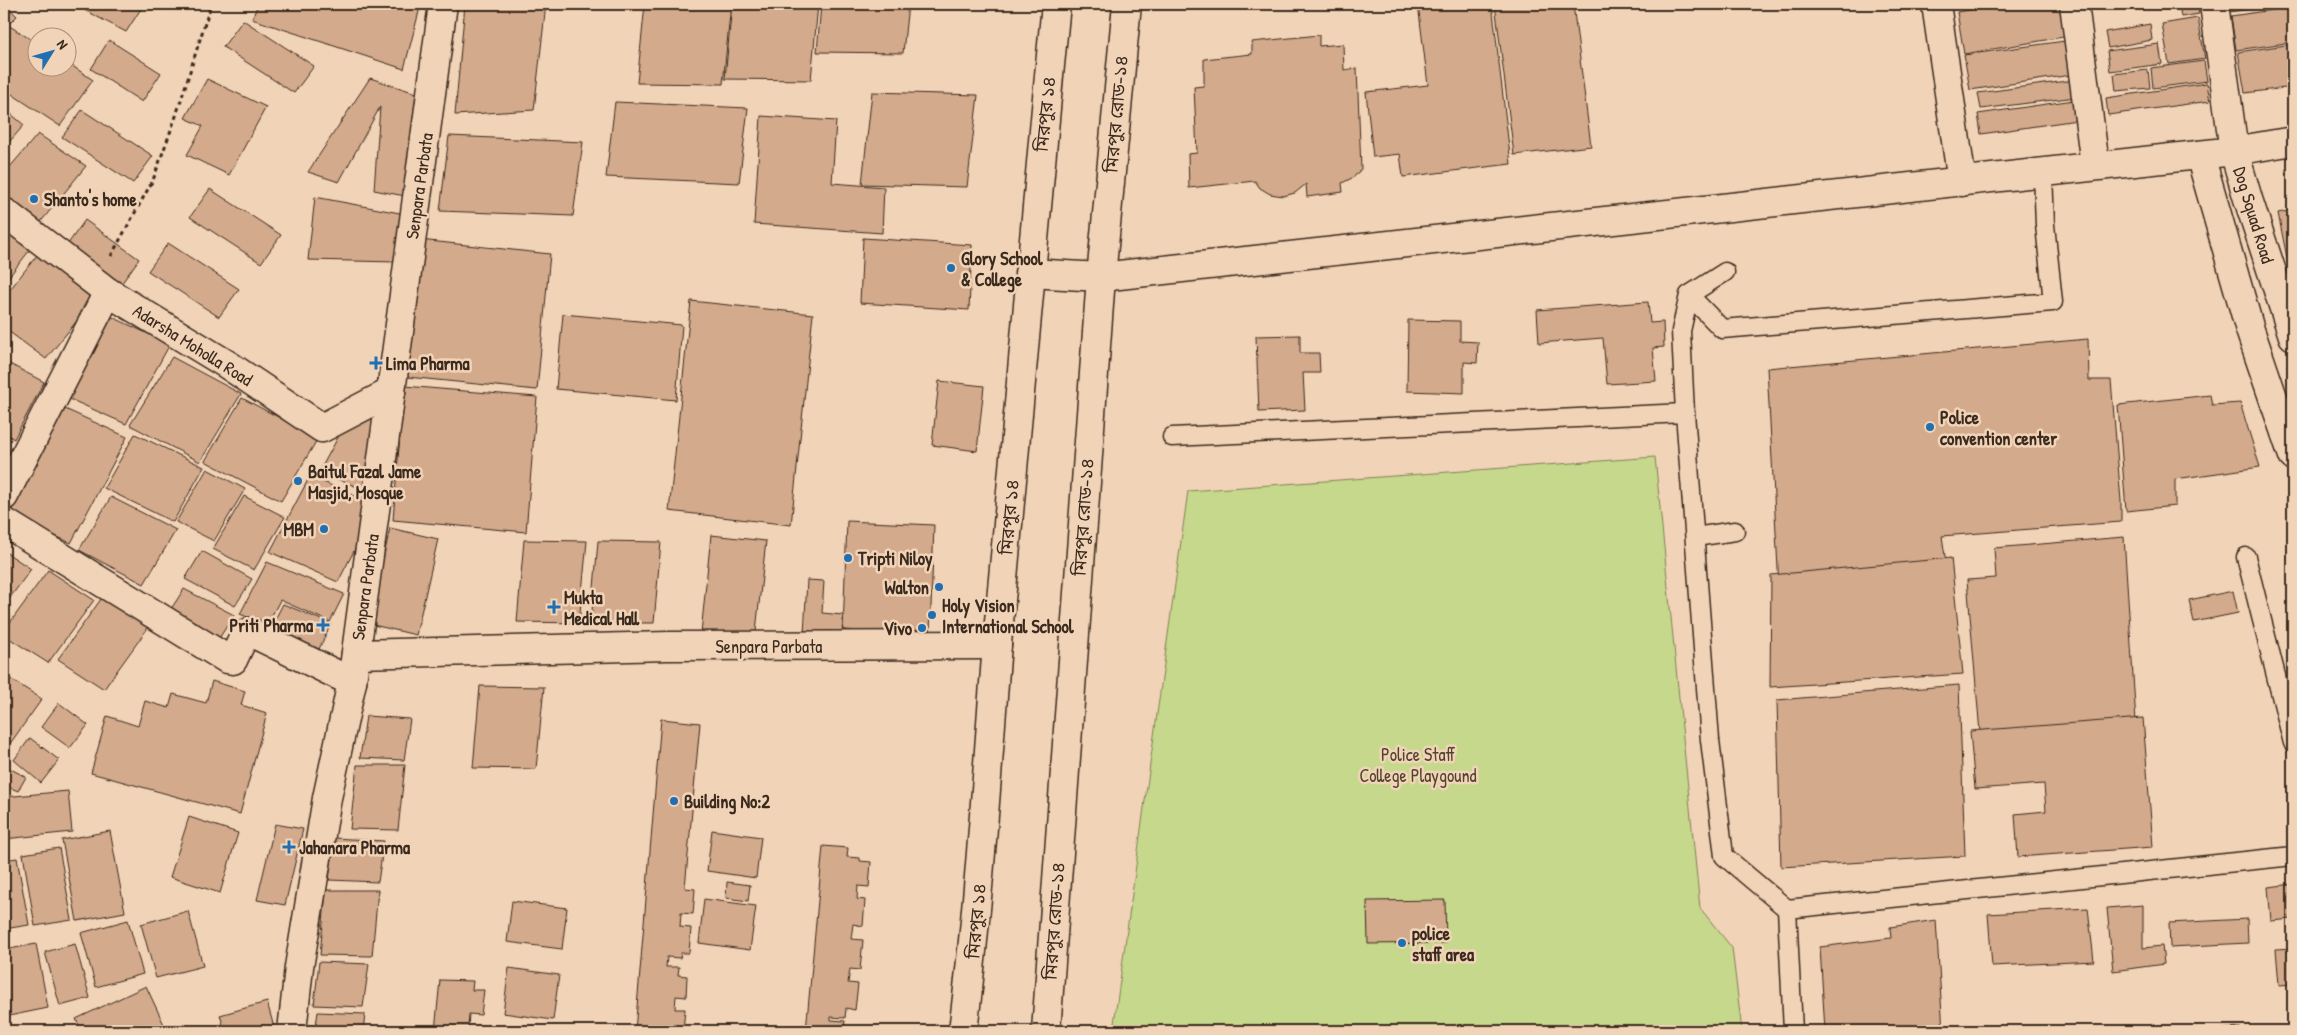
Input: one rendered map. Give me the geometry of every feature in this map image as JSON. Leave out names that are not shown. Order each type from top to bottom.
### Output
[{"type":"street","name":"Senpara Parbata","points":[[443,4],[356,654],[668,646],[997,645]]},
{"type":"street","name":"মিরপুর ১৪","points":[[963,1031],[976,928],[997,645],[1029,273],[1056,4]]},
{"type":"street","name":"মিরপুর রোড-১৪","points":[[1046,1031],[1101,277],[1127,4]]},
{"type":"street","points":[[1936,4],[1962,182]]},
{"type":"street","points":[[2074,4],[2095,165]]},
{"type":"street","name":"Dog Squad Road","points":[[2214,4],[2234,152],[2293,336]]},
{"type":"street","points":[[1029,273],[1101,277],[2044,173],[2095,165],[2234,152],[2293,141]]},
{"type":"street","points":[[2200,155],[2250,330],[2293,456]]},
{"type":"street","name":"Adarsha Moholla Road","points":[[4,212],[102,288],[228,365],[322,428],[391,392]]},
{"type":"street","points":[[4,496],[102,288]]},
{"type":"street","points":[[4,522],[227,659],[233,660],[245,634],[250,632],[352,682]]},
{"type":"street","points":[[292,1031],[299,966],[325,807],[352,682],[356,654]]},
{"type":"lane","points":[[1689,295],[1722,329],[2053,302],[2045,225],[2044,173]]},
{"type":"lane","points":[[1725,272],[1689,295],[1681,332],[1685,413],[1710,740],[1724,856],[1787,909],[2293,856]]},
{"type":"lane","points":[[1172,437],[1685,413]]},
{"type":"lane","points":[[1695,537],[1735,531]]},
{"type":"lane","points":[[2246,558],[2293,743]]},
{"type":"lane","points":[[1787,909],[1793,1031]]},
{"type":"path","points":[[102,288],[153,180],[176,116],[211,4]]},
{"type":"green space","name":"Police Staff College Playgound","points":[[1655,457],[1700,908],[1732,948],[1742,1031],[1113,1031],[1188,491]]},
{"type":"building","points":[[4,4],[17,16],[4,29]]},
{"type":"building","points":[[73,4],[144,4],[126,32]]},
{"type":"building","points":[[258,4],[421,4],[404,69],[252,19]]},
{"type":"building","points":[[465,4],[546,4],[534,110],[455,115]]},
{"type":"building","points":[[645,4],[731,4],[723,84],[637,83]]},
{"type":"building","points":[[732,4],[818,4],[811,80],[725,79]]},
{"type":"building","points":[[821,4],[908,4],[903,53],[817,52]]},
{"type":"building","points":[[1418,4],[1492,4],[1511,164],[1403,177],[1400,154],[1373,157],[1366,92],[1428,85]]},
{"type":"building","points":[[1495,4],[1573,4],[1591,146],[1514,155]]},
{"type":"building","points":[[2007,4],[2064,4],[2069,36],[1964,54],[1957,12]]},
{"type":"building","points":[[2179,4],[2197,4],[2199,14],[2181,17]]},
{"type":"building","points":[[2228,4],[2289,4],[2229,12]]},
{"type":"building","points":[[2293,7],[2293,42],[2236,50],[2231,16]]},
{"type":"building","points":[[2198,18],[2205,59],[2169,64],[2162,24]]},
{"type":"building","points":[[243,20],[314,66],[294,93],[223,47]]},
{"type":"building","points":[[2150,24],[2152,40],[2108,48],[2105,32]]},
{"type":"building","points":[[8,25],[28,38],[28,78],[78,78],[78,70],[93,80],[60,126],[4,89],[4,32]]},
{"type":"building","points":[[1319,35],[1319,46],[1343,44],[1344,70],[1357,68],[1361,169],[1354,177],[1342,183],[1343,192],[1307,197],[1306,184],[1295,193],[1283,196],[1270,194],[1260,188],[1255,181],[1189,188],[1188,154],[1197,153],[1194,87],[1204,86],[1204,59],[1252,54],[1252,42]]},
{"type":"building","points":[[109,40],[161,73],[142,102],[91,69]]},
{"type":"building","points":[[2065,41],[2071,75],[1970,90],[1964,55]]},
{"type":"building","points":[[2159,44],[2162,64],[2110,71],[2107,51]]},
{"type":"building","points":[[2293,44],[2293,87],[2245,93],[2238,52]]},
{"type":"building","points":[[2204,61],[2207,81],[2153,88],[2151,68]]},
{"type":"building","points":[[2148,70],[2150,88],[2116,91],[2114,74]]},
{"type":"building","points":[[370,78],[416,93],[405,196],[374,190],[380,107],[339,182],[308,172]]},
{"type":"building","points":[[207,79],[266,107],[229,175],[187,155],[203,126],[185,118]]},
{"type":"building","points":[[2074,80],[2076,97],[1981,109],[1978,93]]},
{"type":"building","points":[[2207,83],[2210,101],[2108,115],[2106,98]]},
{"type":"building","points":[[872,92],[978,95],[967,187],[862,184]]},
{"type":"building","points":[[2081,99],[2084,119],[1981,134],[1978,114]]},
{"type":"building","points":[[615,102],[748,108],[739,183],[606,177]]},
{"type":"building","points":[[4,108],[24,125],[4,148]]},
{"type":"building","points":[[82,110],[153,156],[133,183],[62,137]]},
{"type":"building","points":[[761,116],[836,121],[832,183],[884,187],[882,233],[754,224]]},
{"type":"building","points":[[38,134],[86,166],[39,224],[4,194],[4,174]]},
{"type":"building","points":[[449,136],[583,142],[573,216],[440,211]]},
{"type":"building","points":[[210,189],[281,235],[261,263],[190,217]]},
{"type":"building","points":[[315,197],[405,214],[397,262],[308,260]]},
{"type":"building","points":[[2293,210],[2293,288],[2278,213]]},
{"type":"building","points":[[85,220],[139,259],[119,287],[65,248]]},
{"type":"building","points":[[4,224],[33,246],[4,283]]},
{"type":"building","points":[[863,238],[972,245],[969,310],[860,303]]},
{"type":"building","points":[[420,240],[550,254],[537,390],[407,377]]},
{"type":"building","points":[[168,243],[239,289],[219,317],[148,271]]},
{"type":"building","points":[[38,254],[96,297],[46,359],[4,328],[4,297]]},
{"type":"building","points":[[691,301],[813,314],[791,525],[669,511]]},
{"type":"building","points":[[1648,302],[1650,323],[1663,322],[1664,347],[1653,348],[1656,381],[1607,384],[1603,338],[1539,343],[1537,310]]},
{"type":"building","points":[[563,314],[682,325],[676,400],[556,389]]},
{"type":"building","points":[[110,316],[170,344],[126,424],[65,397]]},
{"type":"building","points":[[1408,320],[1460,321],[1460,341],[1478,342],[1477,363],[1464,362],[1464,393],[1407,391]]},
{"type":"building","points":[[1300,335],[1300,353],[1319,353],[1320,373],[1303,373],[1305,410],[1259,412],[1256,336]]},
{"type":"building","points":[[2088,339],[2089,380],[2111,380],[2121,522],[1942,536],[1946,563],[1779,587],[1767,368]]},
{"type":"building","points":[[172,357],[241,394],[200,462],[130,425]]},
{"type":"building","points":[[4,361],[44,382],[14,439],[4,434]]},
{"type":"building","points":[[939,381],[984,386],[977,451],[932,445]]},
{"type":"building","points":[[404,386],[537,397],[526,532],[393,520]]},
{"type":"building","points":[[2210,395],[2212,405],[2240,403],[2260,467],[2175,479],[2175,506],[2126,511],[2118,405]]},
{"type":"building","points":[[242,398],[318,438],[281,501],[205,461]]},
{"type":"building","points":[[65,409],[127,437],[71,543],[8,515]]},
{"type":"building","points":[[383,416],[370,492],[319,472],[348,419]]},
{"type":"building","points":[[135,434],[204,467],[173,522],[104,488]]},
{"type":"building","points":[[207,469],[245,489],[214,541],[176,522]]},
{"type":"building","name":"MBM","points":[[310,476],[377,506],[338,582],[270,552]]},
{"type":"building","points":[[244,496],[285,517],[254,570],[213,549]]},
{"type":"building","points":[[111,497],[176,530],[144,584],[79,550]]},
{"type":"building","points":[[847,521],[934,525],[930,634],[843,630]]},
{"type":"building","points":[[390,528],[438,539],[416,635],[369,624]]},
{"type":"building","points":[[711,535],[766,541],[755,640],[701,633]]},
{"type":"building","points":[[2124,537],[2136,722],[1980,733],[1967,580],[1996,578],[1994,548]]},
{"type":"building","points":[[524,540],[587,541],[579,623],[517,622]]},
{"type":"building","points":[[598,541],[661,542],[654,623],[591,623]]},
{"type":"building","points":[[4,551],[31,569],[4,606]]},
{"type":"building","points":[[202,551],[252,579],[235,606],[185,579]]},
{"type":"building","points":[[1951,558],[1963,674],[1770,687],[1771,575]]},
{"type":"building","points":[[267,562],[344,594],[330,622],[280,600],[267,625],[240,614]]},
{"type":"building","points":[[48,570],[94,600],[48,663],[4,635],[4,631]]},
{"type":"building","points":[[807,580],[824,581],[822,613],[843,615],[842,636],[804,634]]},
{"type":"building","points":[[184,589],[234,615],[216,643],[167,615]]},
{"type":"building","points":[[2233,591],[2238,613],[2194,622],[2189,600]]},
{"type":"building","points":[[104,595],[150,625],[104,689],[58,659]]},
{"type":"building","points":[[283,604],[331,624],[319,649],[270,629]]},
{"type":"building","points":[[4,675],[42,699],[4,752]]},
{"type":"building","points":[[212,681],[245,691],[241,705],[267,713],[240,814],[91,773],[107,716],[138,726],[145,701],[169,708],[173,694],[206,703]]},
{"type":"building","points":[[1959,685],[1965,856],[1781,867],[1777,700]]},
{"type":"building","points":[[480,686],[544,687],[536,769],[473,768]]},
{"type":"building","points":[[59,703],[88,725],[70,748],[41,727]]},
{"type":"building","points":[[366,716],[410,719],[404,760],[360,758]]},
{"type":"building","points":[[2143,718],[2153,847],[2018,857],[2015,814],[2046,811],[2044,784],[1975,789],[1970,731]]},
{"type":"building","name":"Building No:2","points":[[661,719],[700,723],[685,888],[695,889],[693,914],[681,913],[680,927],[691,928],[689,953],[681,953],[680,958],[667,957],[666,967],[679,967],[678,975],[687,976],[686,997],[676,996],[675,1009],[685,1009],[683,1031],[635,1031]]},
{"type":"building","points":[[30,738],[59,760],[41,783],[14,760]]},
{"type":"building","points":[[357,765],[405,765],[398,830],[350,829]]},
{"type":"building","points":[[7,767],[26,777],[18,791],[4,785],[4,774]]},
{"type":"building","points":[[68,791],[72,832],[4,839],[4,797]]},
{"type":"building","points":[[189,817],[238,833],[220,893],[170,877]]},
{"type":"building","points":[[275,824],[303,829],[285,905],[257,900]]},
{"type":"building","points":[[712,830],[761,837],[756,878],[707,871]]},
{"type":"building","points":[[110,831],[125,912],[77,921],[62,840]]},
{"type":"building","points":[[334,838],[384,841],[378,882],[329,880]]},
{"type":"building","points":[[823,846],[848,848],[847,857],[860,858],[860,861],[871,862],[869,887],[858,886],[857,899],[865,900],[863,926],[853,924],[851,939],[863,940],[860,970],[850,969],[848,983],[858,984],[855,1010],[846,1008],[845,1018],[831,1017],[831,1020],[845,1021],[844,1029],[853,1031],[806,1031]]},
{"type":"building","points":[[59,848],[72,920],[35,926],[23,854]]},
{"type":"building","points":[[17,858],[29,925],[4,929],[4,860]]},
{"type":"building","points":[[727,882],[750,885],[748,901],[726,898]]},
{"type":"building","points":[[2293,884],[2293,919],[2271,921],[2268,887]]},
{"type":"building","points":[[326,890],[378,890],[372,956],[320,955]]},
{"type":"building","points":[[704,899],[756,906],[750,950],[699,943]]},
{"type":"building","points":[[1445,900],[1446,943],[1368,944],[1367,901]]},
{"type":"building","points":[[512,901],[567,908],[562,949],[507,942]]},
{"type":"building","points":[[2143,905],[2143,948],[2162,946],[2164,964],[2113,971],[2107,908]]},
{"type":"building","points":[[2088,908],[2094,961],[1992,966],[1988,914]]},
{"type":"building","points":[[188,911],[203,966],[156,978],[141,924]]},
{"type":"building","points":[[2247,919],[2248,943],[2170,947],[2169,923]]},
{"type":"building","points":[[128,920],[143,974],[96,987],[81,933]]},
{"type":"building","points":[[1936,920],[1943,1031],[1825,1031],[1820,947],[1891,938],[1890,927]]},
{"type":"building","points":[[36,944],[48,1008],[4,1017],[4,950]]},
{"type":"building","points":[[75,944],[90,998],[60,1006],[45,952]]},
{"type":"building","points":[[2293,948],[2293,984],[2279,985],[2276,949]]},
{"type":"building","points":[[319,962],[369,964],[363,1007],[314,1005]]},
{"type":"building","points":[[509,968],[559,975],[553,1020],[503,1013]]},
{"type":"building","points":[[440,980],[473,981],[472,990],[484,990],[481,1015],[469,1014],[468,1028],[480,1029],[480,1031],[435,1031]]},
{"type":"building","points":[[146,986],[167,1031],[82,1031],[76,1019]]},
{"type":"building","points":[[267,1002],[275,1031],[225,1031],[220,1015]]},
{"type":"building","points":[[318,1012],[365,1014],[363,1031],[315,1031]]},
{"type":"building","points":[[502,1026],[545,1031],[501,1031]]},
{"type":"building","points":[[2240,1028],[2240,1031],[2205,1031]]},
{"type":"place","name":"Shanto's home","points":[[34,199]]},
{"type":"place","name":"Glory School & College","points":[[951,268]]},
{"type":"place","name":"Lima Pharma","points":[[376,363]]},
{"type":"place","name":"Police convention center","points":[[1930,427]]},
{"type":"place","name":"Baitul Fazal Jame Masjid, Mosque","points":[[298,481]]},
{"type":"place","name":"MBM","points":[[324,529]]},
{"type":"place","name":"Tripti Niloy","points":[[848,558]]},
{"type":"place","name":"Walton","points":[[939,587]]},
{"type":"place","name":"Mukta Medical Hall","points":[[554,607]]},
{"type":"place","name":"Holy Vision International School","points":[[932,615]]},
{"type":"place","name":"Priti Pharma","points":[[323,625]]},
{"type":"place","name":"Vivo","points":[[922,628]]},
{"type":"place","name":"Building No:2","points":[[674,801]]},
{"type":"place","name":"Jahanara Pharma","points":[[289,847]]},
{"type":"place","name":"police staff area","points":[[1402,943]]}]
